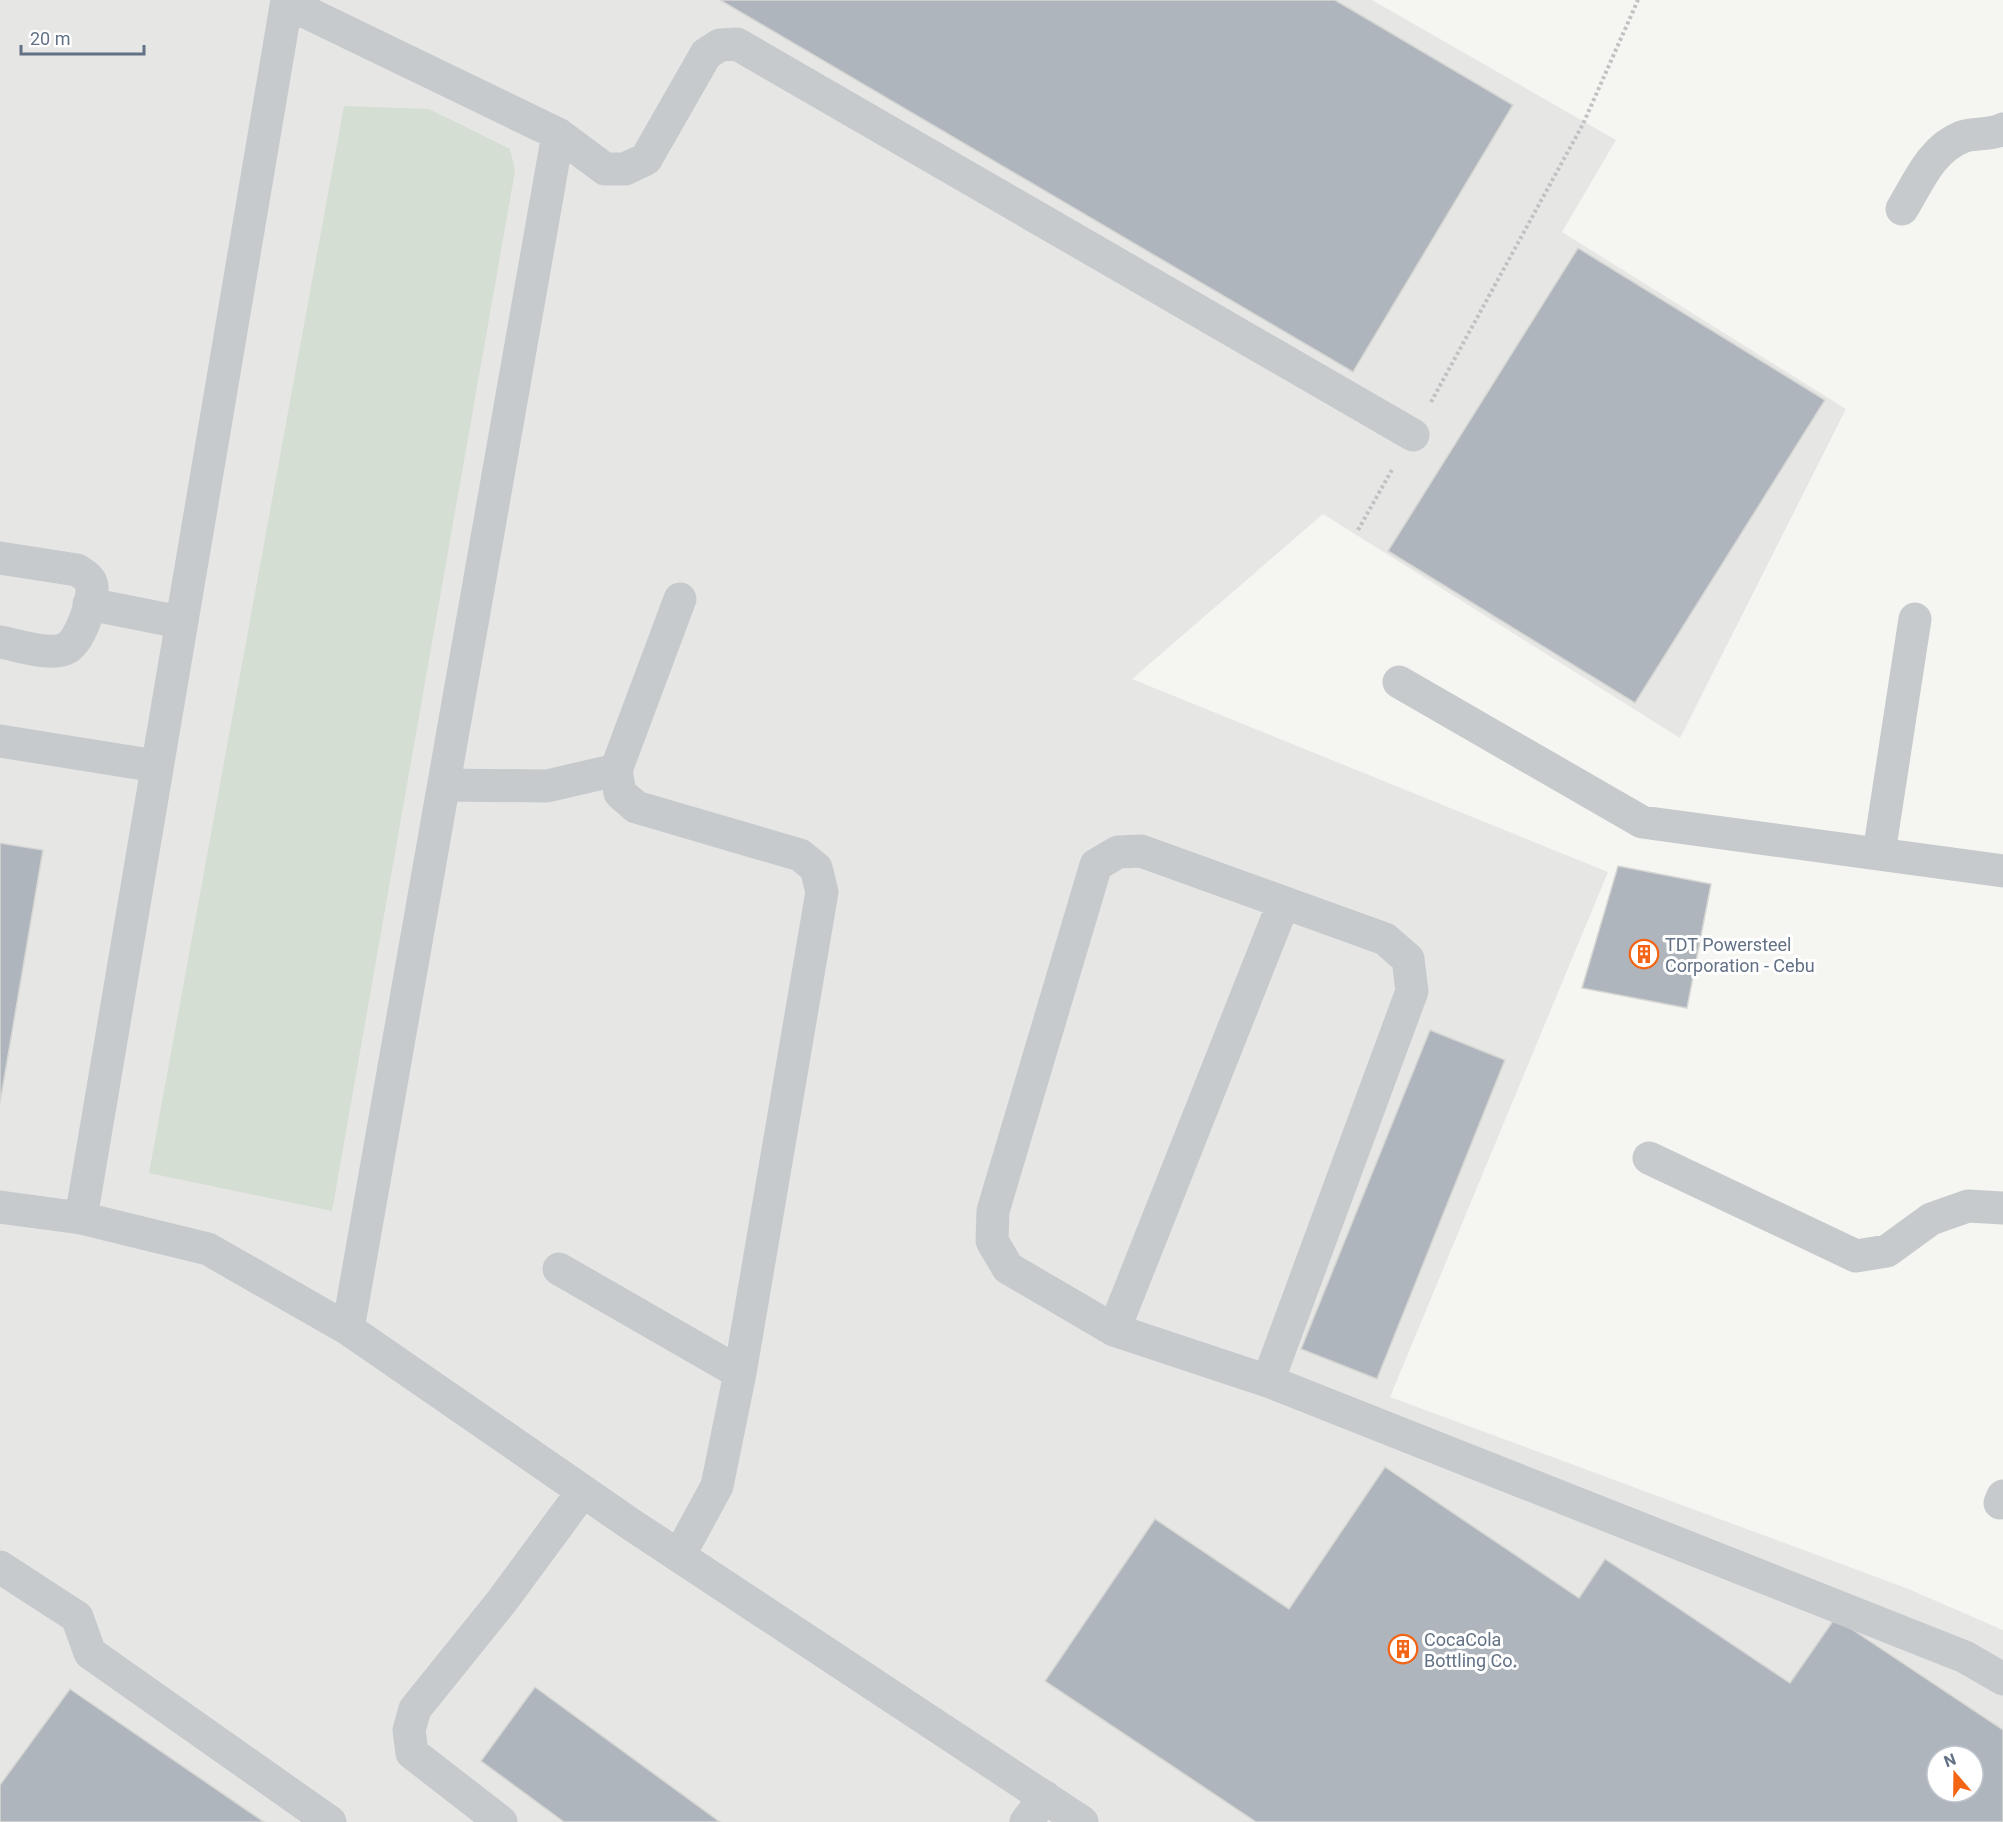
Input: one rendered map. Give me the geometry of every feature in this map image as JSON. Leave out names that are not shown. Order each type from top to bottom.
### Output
[{"type":"street","points":[[81,1218],[180,622],[287,1],[558,134],[605,168],[625,169],[646,159],[706,54],[720,45],[737,44],[1413,435]]},
{"type":"street","points":[[1902,209],[1935,154],[1962,137],[1994,133],[2003,129]]},
{"type":"street","points":[[348,1329],[558,134]]},
{"type":"street","points":[[0,558],[77,570],[87,576],[92,585],[89,604],[77,641],[66,649],[52,651],[0,642]]},
{"type":"street","points":[[679,1556],[717,1486],[740,1373],[822,892],[816,868],[800,855],[636,807],[620,793],[616,770],[680,599]]},
{"type":"street","points":[[89,604],[180,622]]},
{"type":"street","points":[[1879,853],[1915,619]]},
{"type":"street","points":[[1399,682],[1642,822],[2003,871]]},
{"type":"street","points":[[0,741],[156,766]]},
{"type":"street","points":[[444,784],[547,786],[616,770]]},
{"type":"street","points":[[1268,1381],[1412,991],[1408,959],[1385,939],[1141,851],[1118,852],[1096,865],[993,1211],[992,1242],[1008,1268],[1114,1330],[1268,1381],[1965,1657],[2003,1679]]},
{"type":"street","points":[[1114,1330],[1283,904]]},
{"type":"street","points":[[1648,1158],[1856,1256],[1887,1251],[1931,1220],[1968,1206],[2003,1208]]},
{"type":"street","points":[[0,1207],[81,1218],[208,1249],[348,1329],[679,1556],[1035,1809],[1082,1822]]},
{"type":"street","points":[[559,1269],[740,1373]]},
{"type":"street","points":[[501,1822],[412,1753],[409,1730],[415,1709],[502,1600],[583,1491]]},
{"type":"street","points":[[0,1567],[77,1617],[90,1653],[330,1822]]},
{"type":"path","points":[[1358,530],[1413,435],[1583,124],[1638,0]]},
{"type":"shaded area","points":[[0,0],[1372,0],[1616,140],[1562,232],[1846,409],[1680,738],[1323,514],[1132,679],[1608,872],[1390,1397],[1906,1588],[2003,1630],[2003,1822],[0,1822]]},
{"type":"shaded area","points":[[344,106],[429,109],[510,149],[515,171],[332,1211],[149,1173]]},
{"type":"building","points":[[720,0],[1335,0],[1513,105],[1353,372]]},
{"type":"building","points":[[1578,248],[1825,400],[1635,703],[1388,551]]},
{"type":"building","points":[[0,843],[43,850],[0,1103]]},
{"type":"building","name":"TDT Powersteel Corporation - Cebu","points":[[1618,866],[1711,884],[1687,1008],[1582,988]]},
{"type":"building","points":[[1430,1030],[1505,1060],[1377,1379],[1301,1349]]},
{"type":"building","name":"CocaCola Bottling Co.","points":[[1385,1467],[1579,1598],[1605,1559],[1790,1683],[1835,1618],[2003,1730],[2003,1822],[1256,1822],[1045,1681],[1155,1519],[1289,1609]]},
{"type":"building","points":[[535,1687],[720,1822],[564,1822],[481,1761]]},
{"type":"building","points":[[70,1689],[264,1822],[0,1822],[0,1785]]},
{"type":"place","name":"TDT Powersteel Corporation - Cebu","points":[[1644,954]]},
{"type":"place","name":"CocaCola Bottling Co.","points":[[1403,1649]]}]
